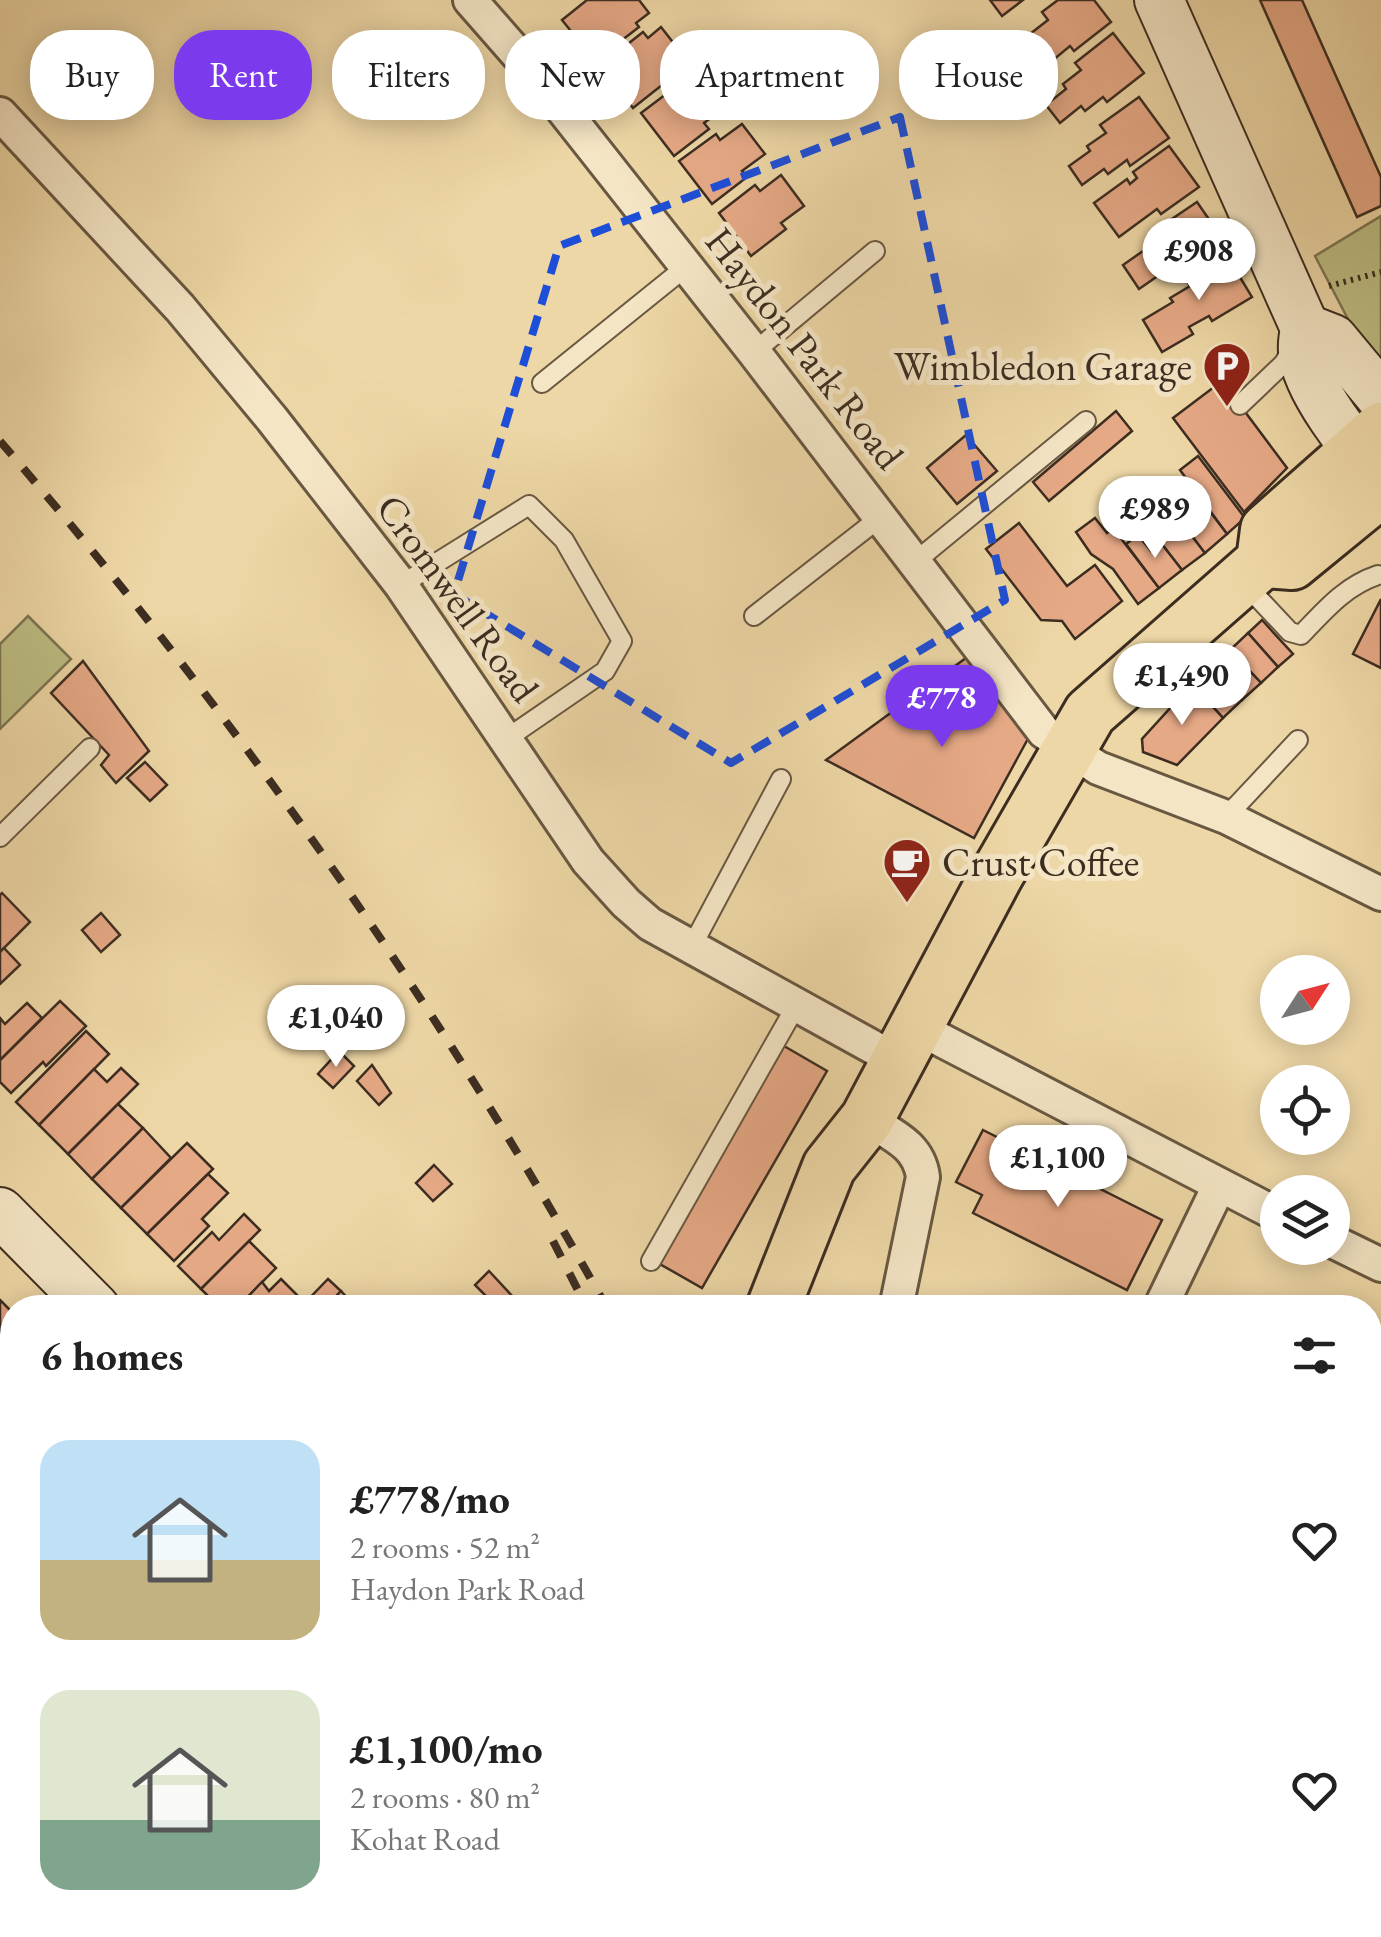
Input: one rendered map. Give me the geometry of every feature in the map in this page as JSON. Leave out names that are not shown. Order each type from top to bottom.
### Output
[{"type":"main road","points":[[780,1295],[828,1210],[856,1179],[867,1119],[996,876],[1090,713],[1251,570],[1292,564],[1375,462],[1322,399],[1302,353],[1305,328],[1159,0]]},
{"type":"main road","points":[[1305,328],[1333,339],[1381,397]]},
{"type":"main road","points":[[808,1295],[828,1210]]},
{"type":"main road","points":[[0,1212],[82,1295]]},
{"type":"street","name":"Haydon Park Road","points":[[470,0],[534,73],[687,266],[1044,732],[1098,768],[1226,817],[1381,894]]},
{"type":"street","name":"Cromwell Road","points":[[0,114],[180,308],[402,585],[600,875],[650,924],[796,1006],[908,1044],[1260,1206]]},
{"type":"street","points":[[867,1119],[915,1151],[921,1161],[923,1176],[899,1295]]},
{"type":"street","points":[[1166,1295],[1218,1186]]},
{"type":"street","points":[[1350,1250],[1381,1265]]},
{"type":"lane","points":[[754,352],[875,250]]},
{"type":"lane","points":[[542,383],[687,266]]},
{"type":"lane","points":[[1240,405],[1284,362],[1305,328]]},
{"type":"lane","points":[[916,561],[1086,420]]},
{"type":"lane","points":[[402,585],[529,505],[564,540],[622,641],[605,671],[506,739]]},
{"type":"lane","points":[[754,616],[882,516]]},
{"type":"lane","points":[[1251,570],[1290,632],[1302,635],[1344,592],[1378,575]]},
{"type":"lane","points":[[1226,817],[1298,740]]},
{"type":"lane","points":[[0,837],[90,748]]},
{"type":"lane","points":[[691,948],[781,779]]},
{"type":"lane","points":[[651,1261],[796,1006]]},
{"type":"path","points":[[1330,285],[1381,272]]},
{"type":"highlighted area","points":[[900,117],[1005,600],[731,763],[454,594],[559,246]]},
{"type":"green space","points":[[1381,216],[1381,362],[1361,344],[1315,256]]},
{"type":"green space","points":[[28,616],[71,659],[0,729],[0,644]]},
{"type":"building","points":[[587,0],[639,0],[649,13],[636,23],[639,27],[635,30],[570,30],[562,20]]},
{"type":"building","points":[[990,0],[1023,0],[1002,16]]},
{"type":"building","points":[[1058,0],[1094,0],[1111,22],[1074,51],[1070,46],[1058,56],[1058,30],[1035,30],[1048,20],[1042,12]]},
{"type":"building","points":[[1260,0],[1302,0],[1381,177],[1381,206],[1357,217]]},
{"type":"building","points":[[661,27],[663,30],[660,30],[660,87],[640,102],[640,34],[643,32],[648,38]]},
{"type":"building","points":[[1113,33],[1144,73],[1107,102],[1103,97],[1085,111],[1081,106],[1060,123],[1058,95],[1066,89],[1063,84],[1081,70],[1075,63]]},
{"type":"building","points":[[1139,97],[1169,138],[1130,166],[1127,160],[1108,174],[1104,169],[1082,185],[1069,166],[1106,133],[1100,125]]},
{"type":"building","points":[[660,99],[660,120],[708,120],[704,123],[709,129],[674,156],[641,113]]},
{"type":"building","points":[[742,124],[765,154],[742,171],[747,177],[712,204],[679,161],[716,134],[720,140]]},
{"type":"building","points":[[1169,146],[1199,187],[1161,214],[1157,209],[1119,237],[1094,203],[1127,179],[1130,184],[1137,178],[1133,172]]},
{"type":"building","points":[[781,175],[804,206],[781,223],[786,229],[751,256],[719,213],[755,185],[760,191]]},
{"type":"building","points":[[1197,202],[1226,244],[1187,270],[1184,265],[1165,278],[1162,273],[1139,289],[1123,265],[1163,237],[1157,229]]},
{"type":"building","points":[[1226,254],[1252,297],[1212,321],[1209,316],[1189,327],[1193,334],[1162,352],[1143,320],[1190,286],[1185,278]]},
{"type":"building","points":[[1222,381],[1287,468],[1244,512],[1173,418]]},
{"type":"building","points":[[1116,411],[1132,431],[1049,501],[1033,482]]},
{"type":"building","points":[[966,435],[997,471],[957,504],[927,468]]},
{"type":"building","points":[[1198,456],[1245,518],[1227,534],[1180,470]]},
{"type":"building","points":[[1158,491],[1205,553],[1182,570],[1134,509]]},
{"type":"building","points":[[1202,501],[1227,534],[1205,553],[1179,519]]},
{"type":"building","points":[[1095,518],[1107,533],[1113,528],[1159,588],[1138,604],[1113,569],[1091,554],[1076,532]]},
{"type":"building","points":[[1019,523],[1067,586],[1095,565],[1122,601],[1075,639],[1062,621],[1041,620],[986,549]]},
{"type":"building","points":[[1138,535],[1151,551],[1161,543],[1182,570],[1159,588],[1126,544]]},
{"type":"building","points":[[1381,599],[1381,668],[1353,654]]},
{"type":"building","points":[[1262,620],[1293,654],[1278,667],[1248,633]]},
{"type":"building","points":[[1248,633],[1278,667],[1261,683],[1230,650]]},
{"type":"building","points":[[1230,650],[1261,683],[1242,700],[1211,666]]},
{"type":"building","points":[[966,658],[1030,735],[974,838],[826,760]]},
{"type":"building","points":[[83,661],[149,751],[116,783],[101,765],[109,755],[51,693]]},
{"type":"building","points":[[1211,666],[1242,700],[1223,718],[1192,684]]},
{"type":"building","points":[[1192,684],[1223,718],[1177,765],[1143,752],[1142,739]]},
{"type":"building","points":[[145,762],[167,785],[150,801],[127,778]]},
{"type":"building","points":[[0,895],[30,922],[0,952]]},
{"type":"building","points":[[101,913],[120,935],[101,952],[82,930]]},
{"type":"building","points":[[4,948],[20,965],[0,984],[0,952]]},
{"type":"building","points":[[60,1001],[86,1026],[46,1066],[43,1062],[11,1093],[0,1082],[0,1060]]},
{"type":"building","points":[[27,1003],[42,1018],[0,1060],[0,1018],[5,1024]]},
{"type":"building","points":[[86,1031],[109,1054],[39,1125],[16,1102]]},
{"type":"building","points":[[784,1046],[827,1071],[702,1288],[658,1263]]},
{"type":"building","points":[[339,1051],[354,1066],[333,1088],[318,1074]]},
{"type":"building","points":[[372,1065],[391,1093],[379,1105],[357,1081]]},
{"type":"building","points":[[121,1068],[138,1084],[68,1154],[39,1125],[94,1069],[107,1082]]},
{"type":"building","points":[[118,1104],[143,1128],[92,1179],[68,1154]]},
{"type":"building","points":[[143,1128],[171,1158],[121,1208],[92,1179]]},
{"type":"building","points":[[983,1130],[1162,1220],[1127,1290],[973,1213],[982,1195],[956,1182]]},
{"type":"building","points":[[187,1143],[213,1169],[147,1234],[121,1208]]},
{"type":"building","points":[[434,1165],[452,1184],[433,1201],[416,1183]]},
{"type":"building","points":[[208,1174],[228,1193],[202,1219],[209,1226],[174,1261],[147,1234]]},
{"type":"building","points":[[244,1214],[260,1230],[201,1289],[178,1266],[212,1232],[219,1240]]},
{"type":"building","points":[[249,1241],[276,1268],[250,1295],[207,1295],[201,1289]]},
{"type":"building","points":[[489,1271],[511,1295],[485,1295],[475,1285]]},
{"type":"building","points":[[281,1279],[297,1295],[250,1295],[262,1282],[269,1291]]},
{"type":"building","points":[[328,1279],[341,1291],[337,1295],[313,1295]]},
{"type":"railway","points":[[0,441],[168,646],[326,859],[472,1080],[600,1295]]},
{"type":"railway","points":[[553,1241],[580,1295]]},
{"type":"place","name":"Wimbledon Garage","points":[[1227,408]]},
{"type":"place","name":"Crust Coffee","points":[[907,904]]}]
